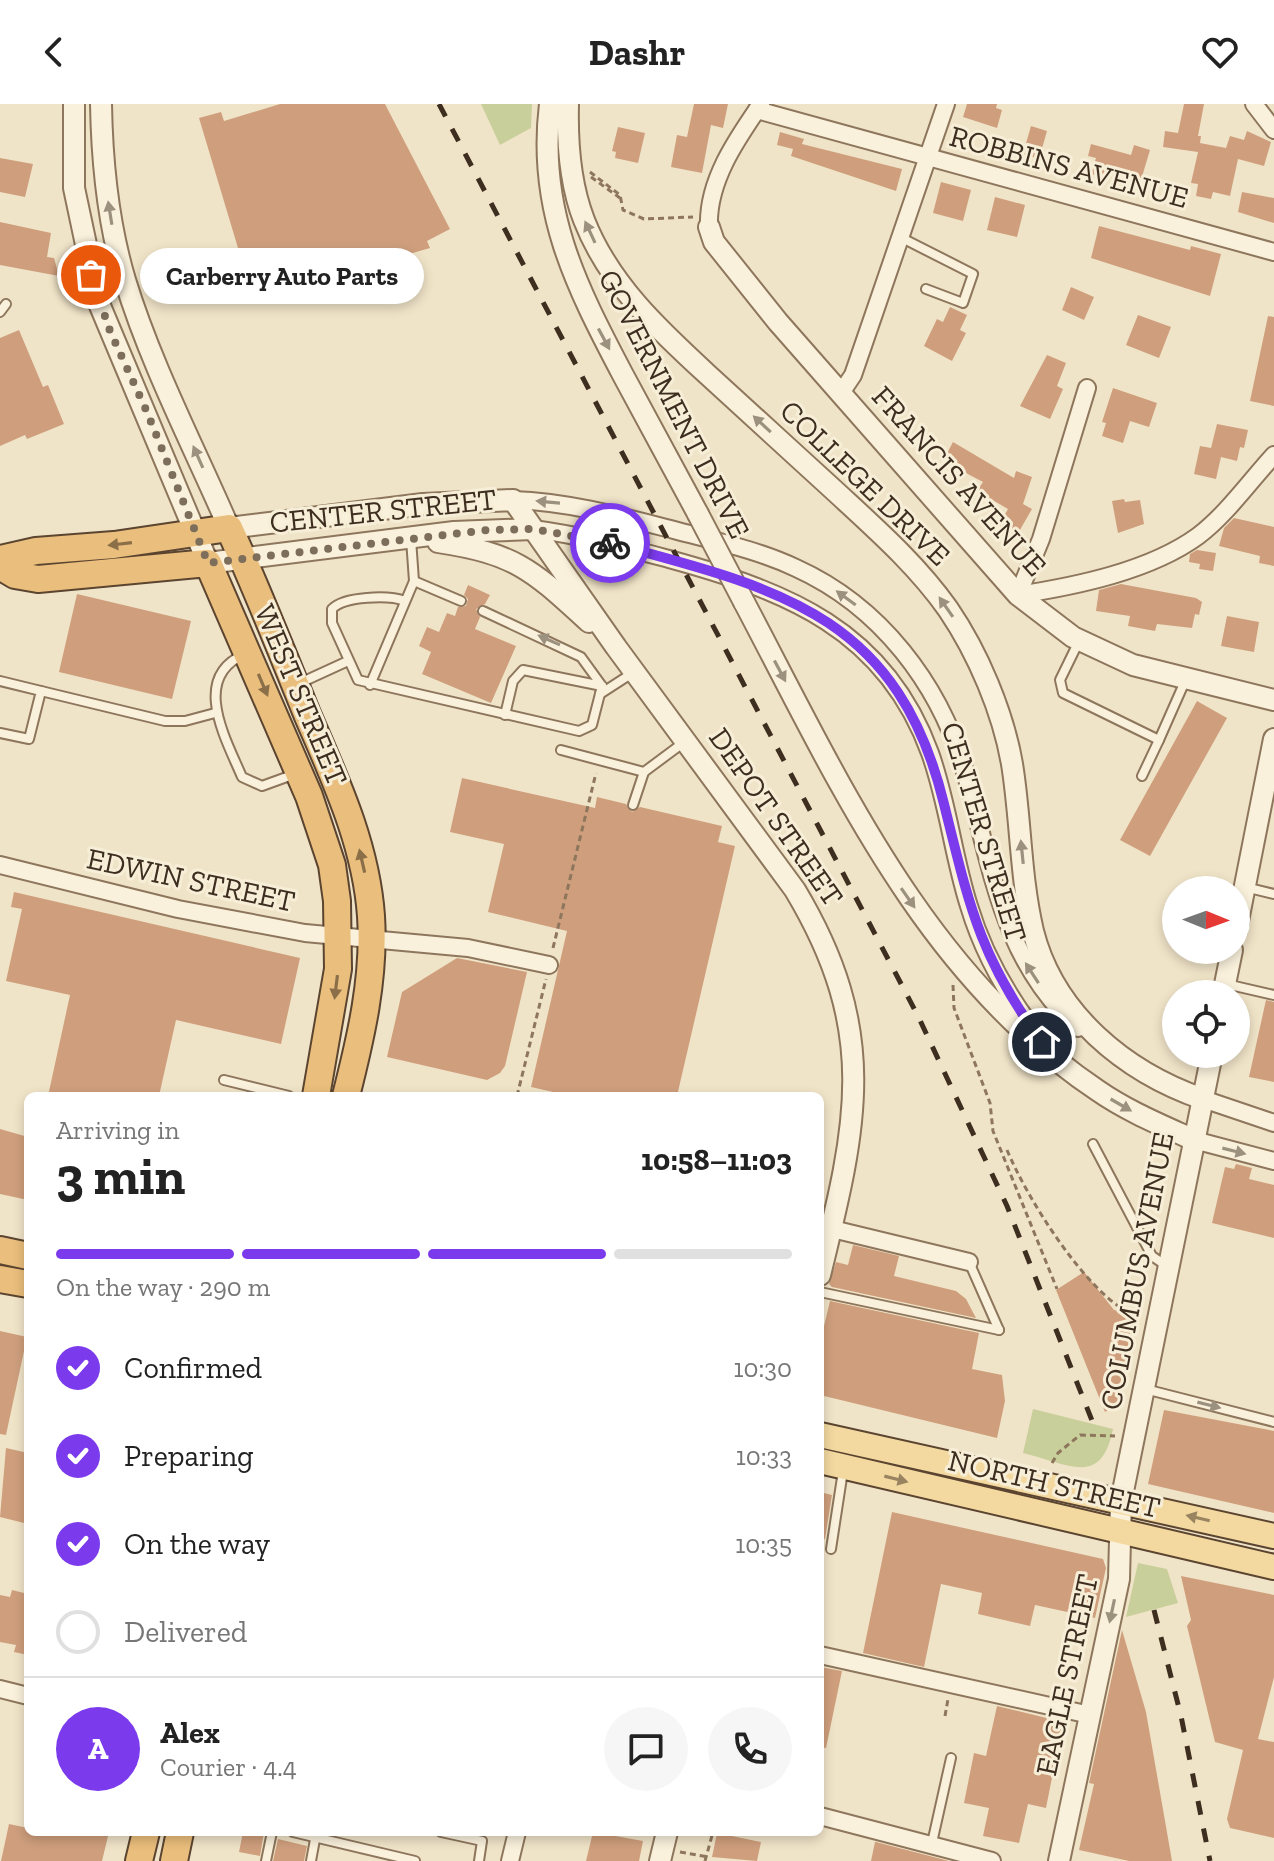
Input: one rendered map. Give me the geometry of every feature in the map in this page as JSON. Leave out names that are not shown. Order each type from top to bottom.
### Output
[{"type":"highway","name":"CENTER STREET","points":[[0,559],[36,551],[229,528]]},
{"type":"highway","name":"WEST STREET","points":[[229,528],[356,837],[367,883],[372,938],[365,1017],[347,1092]]},
{"type":"highway","name":"CENTER STREET","points":[[0,566],[15,575],[38,579],[208,563]]},
{"type":"highway","name":"WEST STREET","points":[[208,563],[299,772],[332,865],[339,936],[337,988],[317,1092]]},
{"type":"highway","points":[[0,1250],[24,1255]]},
{"type":"highway","points":[[139,1861],[145,1836]]},
{"type":"highway","points":[[174,1861],[179,1836]]},
{"type":"main road","name":"NORTH STREET","points":[[824,1436],[1274,1536]]},
{"type":"main road","name":"NORTH STREET","points":[[824,1462],[1274,1567]]},
{"type":"street","name":"WEST STREET","points":[[74,104],[74,188],[91,275],[110,331],[208,563]]},
{"type":"street","name":"WEST STREET","points":[[101,104],[106,188],[125,279],[150,347],[229,528]]},
{"type":"street","name":"GOVERNMENT DRIVE","points":[[550,104],[546,163],[566,258],[588,308],[855,813],[909,900],[989,995],[1057,1060]]},
{"type":"street","name":"COLLEGE DRIVE","points":[[568,104],[570,158],[578,201],[592,238],[625,291],[678,348],[900,553],[949,611],[981,670],[1007,743],[1029,908],[1039,950],[1061,993],[1078,1015],[1128,1064]]},
{"type":"street","points":[[841,393],[853,375],[946,104]]},
{"type":"street","points":[[1254,104],[1274,130]]},
{"type":"street","points":[[709,222],[710,197],[738,138],[759,107]]},
{"type":"street","name":"ROBBINS AVENUE","points":[[759,107],[927,157],[1274,252]]},
{"type":"street","name":"FRANCIS AVENUE","points":[[709,222],[714,242],[769,310],[1018,595],[1079,640],[1133,665],[1274,700]]},
{"type":"street","points":[[1018,595],[1041,539],[1087,388]]},
{"type":"street","points":[[1018,595],[1067,587],[1123,571],[1174,549],[1199,535],[1274,455]]},
{"type":"street","name":"CENTER STREET","points":[[229,528],[423,504],[513,500],[585,507],[754,552],[816,578],[875,622],[914,666],[950,728],[965,770],[996,896],[1017,950],[1057,1007],[1089,1038],[1164,1084],[1274,1123]]},
{"type":"street","name":"DEPOT STREET","points":[[513,500],[634,672],[795,890],[817,927],[841,990],[852,1052],[854,1113],[826,1228]]},
{"type":"street","name":"CENTER STREET","points":[[208,563],[454,532],[533,529],[611,543],[769,589],[812,611],[859,646],[879,668],[916,722],[938,779],[964,891],[979,936],[1012,999],[1057,1060],[1113,1101],[1194,1140],[1274,1161]]},
{"type":"street","name":"DEPOT STREET","points":[[412,539],[482,548],[518,563],[551,587],[616,647]]},
{"type":"street","points":[[1247,876],[1274,739]]},
{"type":"street","name":"EDWIN STREET","points":[[0,865],[178,909],[305,933],[468,948],[549,965]]},
{"type":"street","name":"COLUMBUS AVENUE","points":[[1121,1501],[1209,1068]]},
{"type":"street","points":[[826,1228],[969,1262]]},
{"type":"street","name":"EAGLE STREET","points":[[1059,1861],[1119,1579],[1123,1534],[1121,1501]]},
{"type":"street","points":[[824,1656],[1090,1715]]},
{"type":"street","points":[[0,1689],[24,1695]]},
{"type":"street","points":[[824,1817],[992,1861]]},
{"type":"street","points":[[510,1861],[516,1836]]},
{"type":"street","points":[[667,1836],[669,1856]]},
{"type":"lane","points":[[902,238],[973,274],[963,303],[926,289]]},
{"type":"lane","points":[[370,685],[414,581],[412,539]]},
{"type":"lane","points":[[414,581],[461,601]]},
{"type":"lane","points":[[405,601],[395,597],[334,605],[332,623],[358,680],[579,731],[592,725],[601,690],[581,657],[483,611]]},
{"type":"lane","points":[[1079,640],[1060,680],[1063,693],[1159,740]]},
{"type":"lane","points":[[249,653],[229,661],[218,679],[215,713],[242,777],[262,786],[299,772]]},
{"type":"lane","points":[[295,684],[348,661]]},
{"type":"lane","points":[[505,715],[513,681],[523,670],[601,690],[634,672]]},
{"type":"lane","points":[[1142,776],[1186,678]]},
{"type":"lane","points":[[0,681],[165,721],[185,721],[215,713]]},
{"type":"lane","points":[[0,733],[29,739],[41,691]]},
{"type":"lane","points":[[633,805],[644,772],[687,740]]},
{"type":"lane","points":[[561,750],[644,772]]},
{"type":"lane","points":[[1250,888],[1274,894]]},
{"type":"lane","points":[[1250,992],[1274,995]]},
{"type":"lane","points":[[224,1080],[273,1092]]},
{"type":"lane","points":[[1093,1144],[1152,1256],[1169,1268]]},
{"type":"lane","points":[[824,1293],[999,1330],[969,1262]]},
{"type":"lane","points":[[1144,1389],[1274,1422]]},
{"type":"lane","points":[[831,1549],[844,1466]]},
{"type":"lane","points":[[932,1843],[951,1758]]},
{"type":"lane","points":[[266,1861],[271,1836]]},
{"type":"lane","points":[[311,1861],[316,1836]]},
{"type":"lane","points":[[322,1836],[389,1858],[415,1861]]},
{"type":"lane","points":[[459,1836],[482,1841],[479,1861]]},
{"type":"path","points":[[581,168],[621,199],[623,210],[644,219],[709,222]]},
{"type":"path","points":[[518,1092],[599,760]]},
{"type":"path","points":[[958,978],[953,985],[954,1008],[990,1103],[993,1131],[1057,1289]]},
{"type":"path","points":[[1007,1150],[1033,1205],[1080,1267],[1129,1313]]},
{"type":"path","points":[[1118,1315],[1122,1309]]},
{"type":"path","points":[[1052,1463],[1058,1453],[1080,1435],[1115,1436]]},
{"type":"path","points":[[669,1856],[706,1859],[712,1836]]},
{"type":"green space","points":[[481,104],[532,104],[531,128],[500,145]]},
{"type":"green space","points":[[1033,1409],[1113,1429],[1108,1447],[1100,1459],[1081,1467],[1023,1453]]},
{"type":"green space","points":[[1138,1563],[1167,1569],[1178,1603],[1126,1617]]},
{"type":"building","points":[[280,104],[385,104],[450,229],[427,241],[430,248],[278,292],[247,278],[199,118],[221,112],[224,121]]},
{"type":"building","points":[[694,104],[728,104],[723,128],[711,125],[702,173],[671,167],[677,135],[687,137]]},
{"type":"building","points":[[967,104],[997,104],[996,108],[1002,110],[997,128],[963,117]]},
{"type":"building","points":[[1184,104],[1204,104],[1198,136],[1201,136],[1200,143],[1226,148],[1230,136],[1244,140],[1247,131],[1271,142],[1264,166],[1238,159],[1230,196],[1213,192],[1211,199],[1196,196],[1198,184],[1191,183],[1198,152],[1163,147],[1165,131],[1178,133]]},
{"type":"building","points":[[1031,126],[1047,131],[1039,159],[1023,154]]},
{"type":"building","points":[[618,127],[645,133],[638,163],[615,158],[616,152],[612,151]]},
{"type":"building","points":[[780,132],[804,139],[802,144],[902,169],[896,191],[791,156],[793,149],[777,145]]},
{"type":"building","points":[[1091,144],[1131,155],[1134,145],[1150,150],[1141,180],[1108,170],[1106,178],[1091,174],[1096,158],[1088,156]]},
{"type":"building","points":[[0,158],[33,164],[25,197],[0,192]]},
{"type":"building","points":[[941,182],[971,190],[963,221],[933,213]]},
{"type":"building","points":[[1242,192],[1274,198],[1274,223],[1238,212]]},
{"type":"building","points":[[995,197],[1025,205],[1017,237],[987,230]]},
{"type":"building","points":[[0,222],[51,233],[47,257],[54,258],[59,276],[0,265]]},
{"type":"building","points":[[1099,226],[1190,250],[1191,246],[1221,254],[1210,296],[1091,258]]},
{"type":"building","points":[[1071,287],[1094,297],[1084,320],[1062,310]]},
{"type":"building","points":[[950,307],[967,315],[960,330],[966,333],[952,361],[924,346],[937,319],[943,322]]},
{"type":"building","points":[[1138,315],[1171,327],[1159,358],[1126,345]]},
{"type":"building","points":[[1268,316],[1274,317],[1274,406],[1250,401]]},
{"type":"building","points":[[19,330],[43,387],[48,385],[64,424],[0,446],[0,338]]},
{"type":"building","points":[[1047,355],[1066,363],[1057,386],[1063,389],[1050,419],[1020,406]]},
{"type":"building","points":[[1113,388],[1157,403],[1149,427],[1130,421],[1123,443],[1102,436],[1106,423],[1102,422]]},
{"type":"building","points":[[1217,424],[1248,430],[1244,448],[1240,447],[1237,461],[1221,457],[1216,479],[1194,474],[1200,446],[1211,448]]},
{"type":"building","points":[[953,442],[1014,478],[1016,471],[1032,477],[1023,504],[1032,509],[1017,535],[999,525],[1008,509],[977,491],[983,482],[943,461]]},
{"type":"building","points":[[1124,499],[1125,502],[1140,500],[1144,524],[1118,533],[1112,501]]},
{"type":"building","points":[[1234,518],[1274,527],[1274,566],[1259,563],[1260,556],[1219,546],[1224,528]]},
{"type":"building","points":[[1197,550],[1216,553],[1213,571],[1199,569],[1200,564],[1189,562],[1190,554]]},
{"type":"building","points":[[1121,584],[1196,598],[1202,602],[1199,615],[1195,614],[1192,628],[1157,624],[1155,631],[1128,626],[1130,616],[1096,611],[1099,590]]},
{"type":"building","points":[[468,585],[490,595],[485,604],[476,609],[480,617],[475,629],[516,646],[491,703],[422,674],[431,652],[419,646],[427,627],[439,632],[447,613],[455,616],[458,607],[466,606],[468,599],[464,595]]},
{"type":"building","points":[[77,594],[191,621],[172,699],[59,672]]},
{"type":"building","points":[[1227,616],[1259,622],[1254,652],[1221,646]]},
{"type":"building","points":[[1197,701],[1227,718],[1150,856],[1120,840]]},
{"type":"building","points":[[462,778],[595,808],[597,797],[626,804],[632,812],[640,807],[722,826],[718,842],[735,846],[678,1092],[553,1092],[531,1087],[567,931],[488,912],[504,844],[450,832]]},
{"type":"building","points":[[14,892],[300,958],[281,1044],[176,1020],[160,1092],[49,1092],[70,995],[6,981],[22,909],[11,907]]},
{"type":"building","points":[[457,958],[527,972],[505,1066],[500,1073],[487,1080],[387,1057],[402,992]]},
{"type":"building","points":[[1266,1000],[1274,1002],[1274,1082],[1249,1077]]},
{"type":"building","points":[[0,1129],[24,1136],[24,1199],[0,1194]]},
{"type":"building","points":[[1236,1164],[1252,1168],[1249,1179],[1274,1185],[1274,1238],[1212,1223],[1225,1167],[1234,1169]]},
{"type":"building","points":[[853,1245],[899,1256],[894,1276],[956,1291],[966,1299],[976,1318],[832,1287],[829,1284],[836,1262],[848,1265]]},
{"type":"building","points":[[1084,1272],[1114,1310],[1136,1315],[1118,1403],[1105,1412],[1056,1290]]},
{"type":"building","points":[[830,1301],[979,1333],[972,1369],[1002,1375],[1005,1401],[997,1438],[824,1396],[824,1326]]},
{"type":"building","points":[[0,1331],[24,1336],[24,1351],[6,1435],[0,1434]]},
{"type":"building","points":[[1164,1410],[1274,1431],[1274,1513],[1148,1484]]},
{"type":"building","points":[[6,1448],[24,1452],[24,1523],[0,1517]]},
{"type":"building","points":[[824,1493],[832,1495],[824,1539]]},
{"type":"building","points":[[892,1512],[1103,1559],[1106,1568],[1095,1618],[1035,1605],[1030,1626],[978,1614],[982,1593],[941,1584],[924,1667],[863,1653]]},
{"type":"building","points":[[1181,1576],[1274,1595],[1274,1677],[1258,1739],[1274,1742],[1274,1838],[1230,1828],[1227,1819],[1243,1750],[1215,1742],[1187,1626],[1191,1620]]},
{"type":"building","points":[[12,1590],[24,1593],[24,1654],[14,1652],[16,1645],[0,1642],[0,1595],[10,1597]]},
{"type":"building","points":[[1122,1630],[1146,1712],[1172,1861],[1129,1861],[1079,1850],[1094,1784],[1089,1783]]},
{"type":"building","points":[[824,1668],[842,1671],[824,1748]]},
{"type":"building","points":[[997,1706],[1063,1722],[1046,1808],[1028,1804],[1019,1843],[983,1836],[989,1808],[964,1803],[974,1753],[986,1756]]},
{"type":"building","points":[[9,1824],[24,1827],[24,1836],[108,1836],[102,1861],[1,1861]]},
{"type":"building","points":[[242,1836],[263,1836],[260,1856],[239,1852]]},
{"type":"building","points":[[592,1836],[643,1841],[639,1861],[586,1861]]},
{"type":"building","points":[[716,1836],[761,1842],[757,1861],[712,1857]]},
{"type":"building","points":[[278,1839],[307,1846],[304,1861],[273,1861]]},
{"type":"building","points":[[876,1842],[949,1861],[871,1861]]},
{"type":"railway","points":[[439,104],[918,1016],[1007,1206],[1093,1423]]},
{"type":"railway","points":[[1154,1610],[1181,1716],[1210,1861]]},
{"type":"way so far","points":[[91,275],[110,331],[181,492],[208,563],[487,530],[533,529],[610,543]]},
{"type":"place","name":"Carberry Auto Parts","points":[[91,275]]},
{"type":"route","points":[[610,543],[739,579],[794,600],[839,629],[879,668],[916,722],[930,753],[964,891],[986,952],[1000,980],[1042,1042]]}]
